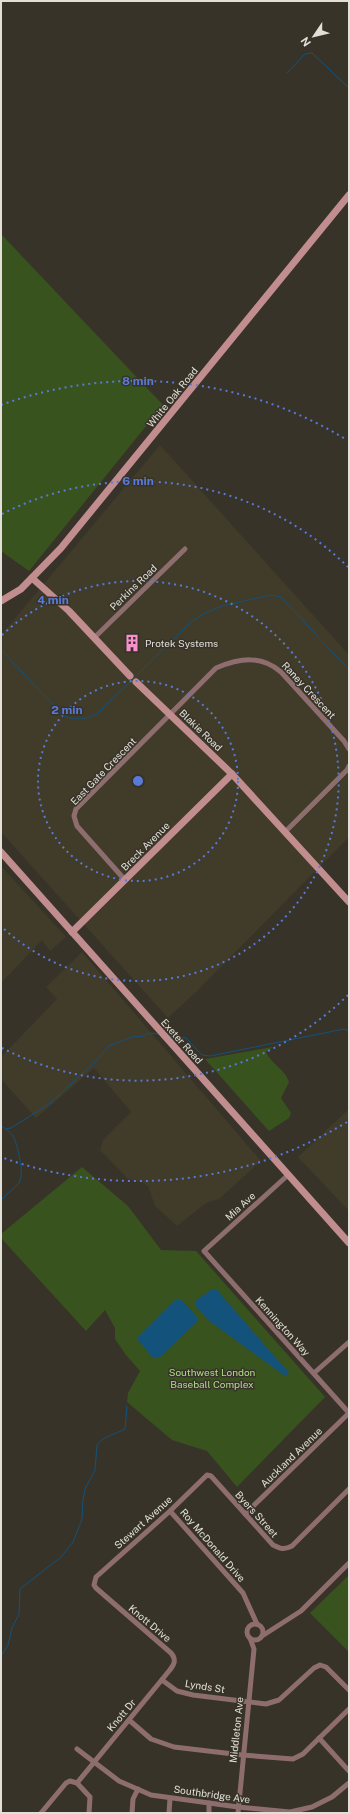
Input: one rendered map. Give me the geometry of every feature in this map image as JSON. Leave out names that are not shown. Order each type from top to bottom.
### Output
[{"type":"street","name":"White Oak Road","points":[[1,601],[20,589],[32,578],[96,506],[349,195]]},
{"type":"street","name":"Perkins Road","points":[[94,638],[185,549]]},
{"type":"street","name":"Blakie Road","points":[[32,578],[69,611],[130,676],[232,774],[349,902]]},
{"type":"street","name":"Raney Crescent","points":[[170,714],[216,668],[247,660],[260,660],[268,663],[281,672],[344,741],[349,749]]},
{"type":"street","name":"East Gate Crescent","points":[[125,880],[77,826],[75,814],[78,807],[170,714]]},
{"type":"street","points":[[285,832],[347,770],[349,766]]},
{"type":"street","name":"Breck Avenue","points":[[72,932],[232,774]]},
{"type":"street","name":"Exeter Road","points":[[1,852],[349,1243]]},
{"type":"street","name":"Mia Ave","points":[[204,1251],[288,1174]]},
{"type":"street","name":"Kennington Way","points":[[204,1251],[349,1413]]},
{"type":"street","points":[[314,1373],[349,1342]]},
{"type":"street","name":"Auckland Avenue","points":[[245,1514],[349,1413]]},
{"type":"street","name":"Byers Street","points":[[207,1474],[211,1476],[273,1545],[280,1549],[285,1549],[292,1546],[349,1489]]},
{"type":"street","name":"Stewart Avenue","points":[[94,1585],[96,1577],[170,1511],[207,1474]]},
{"type":"street","name":"Roy McDonald Drive","points":[[170,1511],[243,1593],[251,1614]]},
{"type":"street","points":[[250,1638],[253,1640],[261,1637],[301,1611],[349,1563]]},
{"type":"street","name":"Knott Drive","points":[[94,1585],[113,1604],[174,1657],[174,1665],[162,1680]]},
{"type":"street","points":[[251,1614],[263,1632],[254,1649]]},
{"type":"street","points":[[251,1614],[248,1633],[254,1649]]},
{"type":"street","points":[[250,1626],[260,1626],[271,1630]]},
{"type":"street","name":"Middleton Ave","points":[[238,1810],[242,1755],[254,1649]]},
{"type":"street","name":"Lynds St","points":[[162,1680],[177,1691],[192,1695],[266,1704],[279,1700],[314,1668],[320,1665],[326,1667],[349,1690]]},
{"type":"street","name":"Knott Dr","points":[[77,1783],[162,1680]]},
{"type":"street","points":[[129,1720],[151,1739],[174,1747],[293,1759],[303,1754],[349,1709]]},
{"type":"street","points":[[319,1738],[349,1771]]},
{"type":"street","name":"Southbridge Ave","points":[[77,1749],[119,1781],[151,1795],[209,1803],[238,1810],[290,1812],[312,1807],[332,1797],[349,1783]]},
{"type":"street","points":[[41,1813],[66,1783],[70,1781],[77,1783],[90,1797],[89,1813]]},
{"type":"street","points":[[132,1813],[133,1799],[138,1789]]},
{"type":"street","points":[[169,1813],[170,1798]]},
{"type":"street","points":[[208,1813],[209,1803]]},
{"type":"shaded area","points":[[160,445],[349,655],[349,837],[196,992],[168,1018],[1,832],[1,635]]},
{"type":"shaded area","points":[[1,866],[66,937],[50,951],[42,940],[1,983]]},
{"type":"shaded area","points":[[82,952],[261,1161],[219,1199],[206,1203],[177,1226],[155,1206],[148,1186],[142,1182],[128,1179],[100,1150],[103,1140],[131,1112],[94,1068],[36,1118],[1,1079],[1,1057],[57,999],[46,987]]},
{"type":"shaded area","points":[[349,1109],[349,1211],[298,1157]]},
{"type":"green space","points":[[1,234],[163,405],[29,571],[1,551]]},
{"type":"green space","points":[[273,1047],[266,1052],[285,1074],[289,1082],[281,1098],[291,1113],[289,1118],[269,1131],[205,1059]]},
{"type":"green space","name":"Southwest London Baseball Complex","points":[[82,1167],[128,1206],[161,1250],[196,1251],[325,1397],[237,1487],[207,1451],[172,1440],[127,1402],[128,1393],[140,1371],[115,1339],[115,1328],[105,1310],[86,1331],[1,1238],[1,1234]]},
{"type":"green space","points":[[349,1575],[349,1652],[310,1613]]},
{"type":"water","points":[[216,1289],[289,1373],[285,1376],[208,1320],[195,1305],[195,1301],[211,1290]]},
{"type":"water","points":[[176,1299],[181,1299],[197,1317],[198,1321],[159,1358],[153,1358],[138,1340],[138,1337]]},
{"type":"waterway","points":[[287,73],[305,54],[312,53],[349,88]]},
{"type":"waterway","points":[[1,650],[64,716],[77,719],[84,718],[97,714],[190,623],[203,614],[222,606],[271,595],[281,597],[349,670]]},
{"type":"waterway","points":[[168,1036],[186,1038],[202,1055],[210,1056],[344,1029],[349,1031]]},
{"type":"waterway","points":[[6,1129],[11,1128],[49,1104],[94,1063],[109,1046],[132,1037],[143,1036],[149,1033],[159,1034]]},
{"type":"waterway","points":[[1,1126],[14,1138],[19,1154],[21,1168],[21,1179],[19,1183],[1,1200]]},
{"type":"waterway","points":[[1,1656],[8,1645],[12,1628],[19,1614],[20,1589],[61,1557],[73,1542],[82,1519],[85,1489],[95,1470],[97,1445],[106,1437],[125,1429],[127,1406]]},
{"type":"place","name":"Protek Systems","points":[[132,643]]}]
